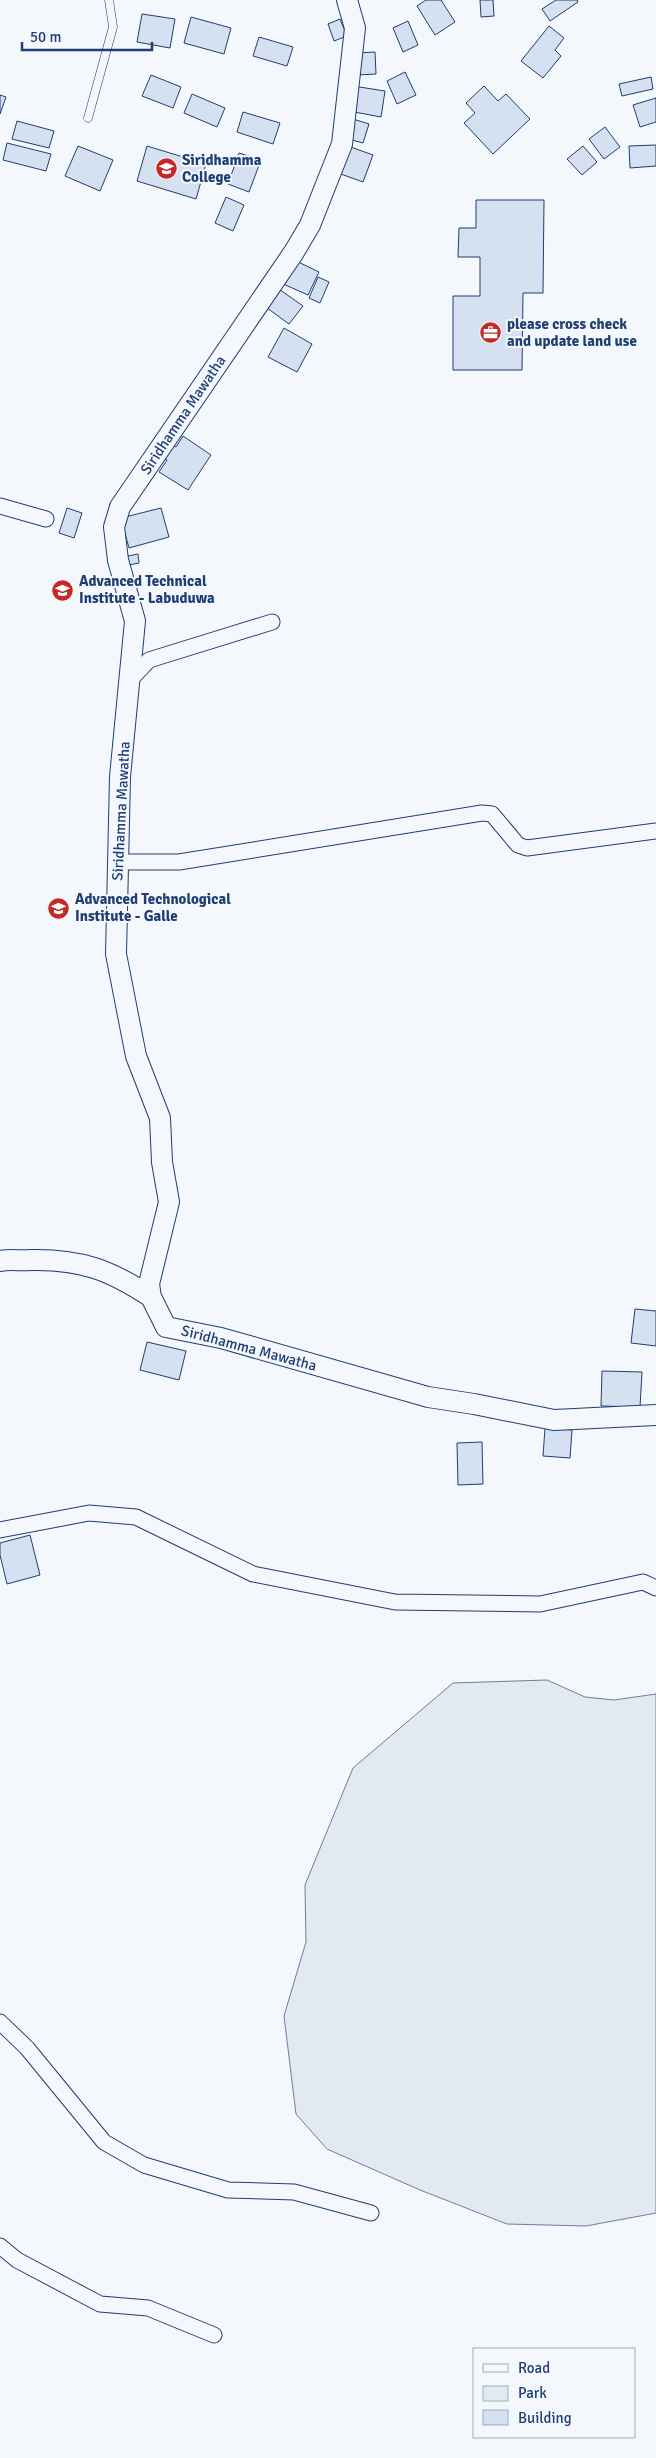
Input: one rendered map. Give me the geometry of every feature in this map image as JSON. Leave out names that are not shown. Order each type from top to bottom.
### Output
[{"type":"street","name":"Siridhamma Mawatha","points":[[347,0],[354,28],[342,144],[310,225],[294,252],[120,507],[114,527],[118,560],[135,620],[131,679],[120,777],[116,954],[136,1056],[160,1118],[162,1162],[169,1202],[148,1284],[166,1327],[221,1338],[428,1397],[554,1420],[656,1415]]},
{"type":"street","points":[[0,506],[46,519]]},
{"type":"street","points":[[131,679],[149,660],[272,622]]},
{"type":"street","points":[[118,862],[179,862],[482,813],[492,814],[518,845],[527,848],[656,831]]},
{"type":"street","points":[[0,1260],[56,1259],[90,1266],[125,1280],[152,1297]]},
{"type":"street","points":[[0,1530],[89,1513],[136,1517],[252,1574],[395,1602],[540,1604],[643,1582],[656,1588]]},
{"type":"street","points":[[0,2022],[27,2048],[104,2142],[144,2165],[228,2190],[294,2192],[371,2213]]},
{"type":"street","points":[[0,2246],[16,2260],[100,2304],[148,2308],[214,2335]]},
{"type":"lane","points":[[88,118],[113,27],[109,0]]},
{"type":"green space","points":[[547,1680],[585,1697],[614,1700],[656,1694],[656,2213],[586,2226],[507,2224],[420,2190],[327,2149],[296,2114],[284,2016],[306,1942],[305,1885],[353,1768],[453,1683]]},
{"type":"building","points":[[426,0],[441,0],[455,22],[435,35],[417,6]]},
{"type":"building","points":[[480,0],[493,0],[494,16],[481,17]]},
{"type":"building","points":[[556,0],[577,0],[578,2],[550,21],[542,9]]},
{"type":"building","points":[[142,14],[175,19],[170,48],[137,42]]},
{"type":"building","points":[[191,17],[231,28],[224,54],[184,43]]},
{"type":"building","points":[[340,19],[347,36],[334,41],[328,24]]},
{"type":"building","points":[[408,21],[418,45],[403,52],[393,28]]},
{"type":"building","points":[[549,26],[564,38],[555,50],[561,56],[543,78],[521,61]]},
{"type":"building","points":[[259,37],[293,47],[287,66],[253,56]]},
{"type":"building","points":[[375,52],[376,74],[357,75],[356,53]]},
{"type":"building","points":[[405,72],[416,95],[397,104],[387,81]]},
{"type":"building","points":[[151,75],[181,87],[173,108],[142,96]]},
{"type":"building","points":[[651,77],[653,89],[622,96],[619,84]]},
{"type":"building","points":[[353,86],[385,91],[381,117],[349,111]]},
{"type":"building","points":[[484,86],[498,101],[506,94],[530,119],[493,154],[464,123],[475,113],[466,103]]},
{"type":"building","points":[[192,94],[225,108],[217,127],[184,113]]},
{"type":"building","points":[[0,95],[6,97],[0,114]]},
{"type":"building","points":[[656,98],[656,122],[640,127],[633,105]]},
{"type":"building","points":[[243,112],[280,123],[273,144],[237,132]]},
{"type":"building","points":[[353,119],[369,124],[363,143],[348,139]]},
{"type":"building","points":[[17,121],[54,131],[49,148],[12,139]]},
{"type":"building","points":[[605,127],[620,147],[604,159],[589,139]]},
{"type":"building","points":[[7,143],[51,154],[46,171],[3,160]]},
{"type":"building","points":[[656,145],[656,166],[630,168],[629,146]]},
{"type":"building","points":[[78,146],[113,160],[100,191],[65,176]]},
{"type":"building","points":[[147,146],[206,164],[196,199],[137,181]]},
{"type":"building","points":[[348,146],[373,155],[363,182],[338,173]]},
{"type":"building","points":[[583,146],[597,162],[582,175],[567,159]]},
{"type":"building","points":[[239,153],[261,160],[249,192],[228,184]]},
{"type":"building","points":[[226,197],[244,205],[233,231],[215,223]]},
{"type":"building","points":[[476,200],[544,200],[543,293],[523,293],[522,370],[453,370],[453,296],[480,296],[480,257],[458,257],[459,228],[476,228]]},
{"type":"building","points":[[292,259],[319,272],[308,295],[281,283]]},
{"type":"building","points":[[318,277],[329,282],[320,303],[309,298]]},
{"type":"building","points":[[276,287],[303,306],[289,324],[263,305]]},
{"type":"building","points":[[284,328],[312,344],[297,372],[268,357]]},
{"type":"building","points":[[183,436],[211,455],[188,490],[159,472],[167,460],[158,455],[167,442],[176,447]]},
{"type":"building","points":[[67,508],[82,513],[74,538],[59,533]]},
{"type":"building","points":[[161,508],[169,537],[129,548],[121,518]]},
{"type":"building","points":[[138,554],[139,563],[124,566],[123,557]]},
{"type":"building","points":[[635,1309],[656,1311],[656,1346],[631,1343]]},
{"type":"building","points":[[147,1342],[186,1351],[179,1380],[140,1370]]},
{"type":"building","points":[[602,1371],[642,1372],[640,1407],[601,1406]]},
{"type":"building","points":[[545,1428],[572,1430],[570,1458],[543,1456]]},
{"type":"building","points":[[482,1442],[483,1484],[458,1485],[457,1443]]},
{"type":"building","points":[[30,1535],[40,1575],[7,1584],[0,1555],[0,1543]]},
{"type":"place","name":"Siridhamma College","points":[[166,169]]},
{"type":"place","name":"please cross check and update land use","points":[[491,333]]},
{"type":"place","name":"Advanced Technical Institute - Labuduwa","points":[[63,590]]},
{"type":"place","name":"Advanced Technological Institute - Galle","points":[[59,908]]}]
